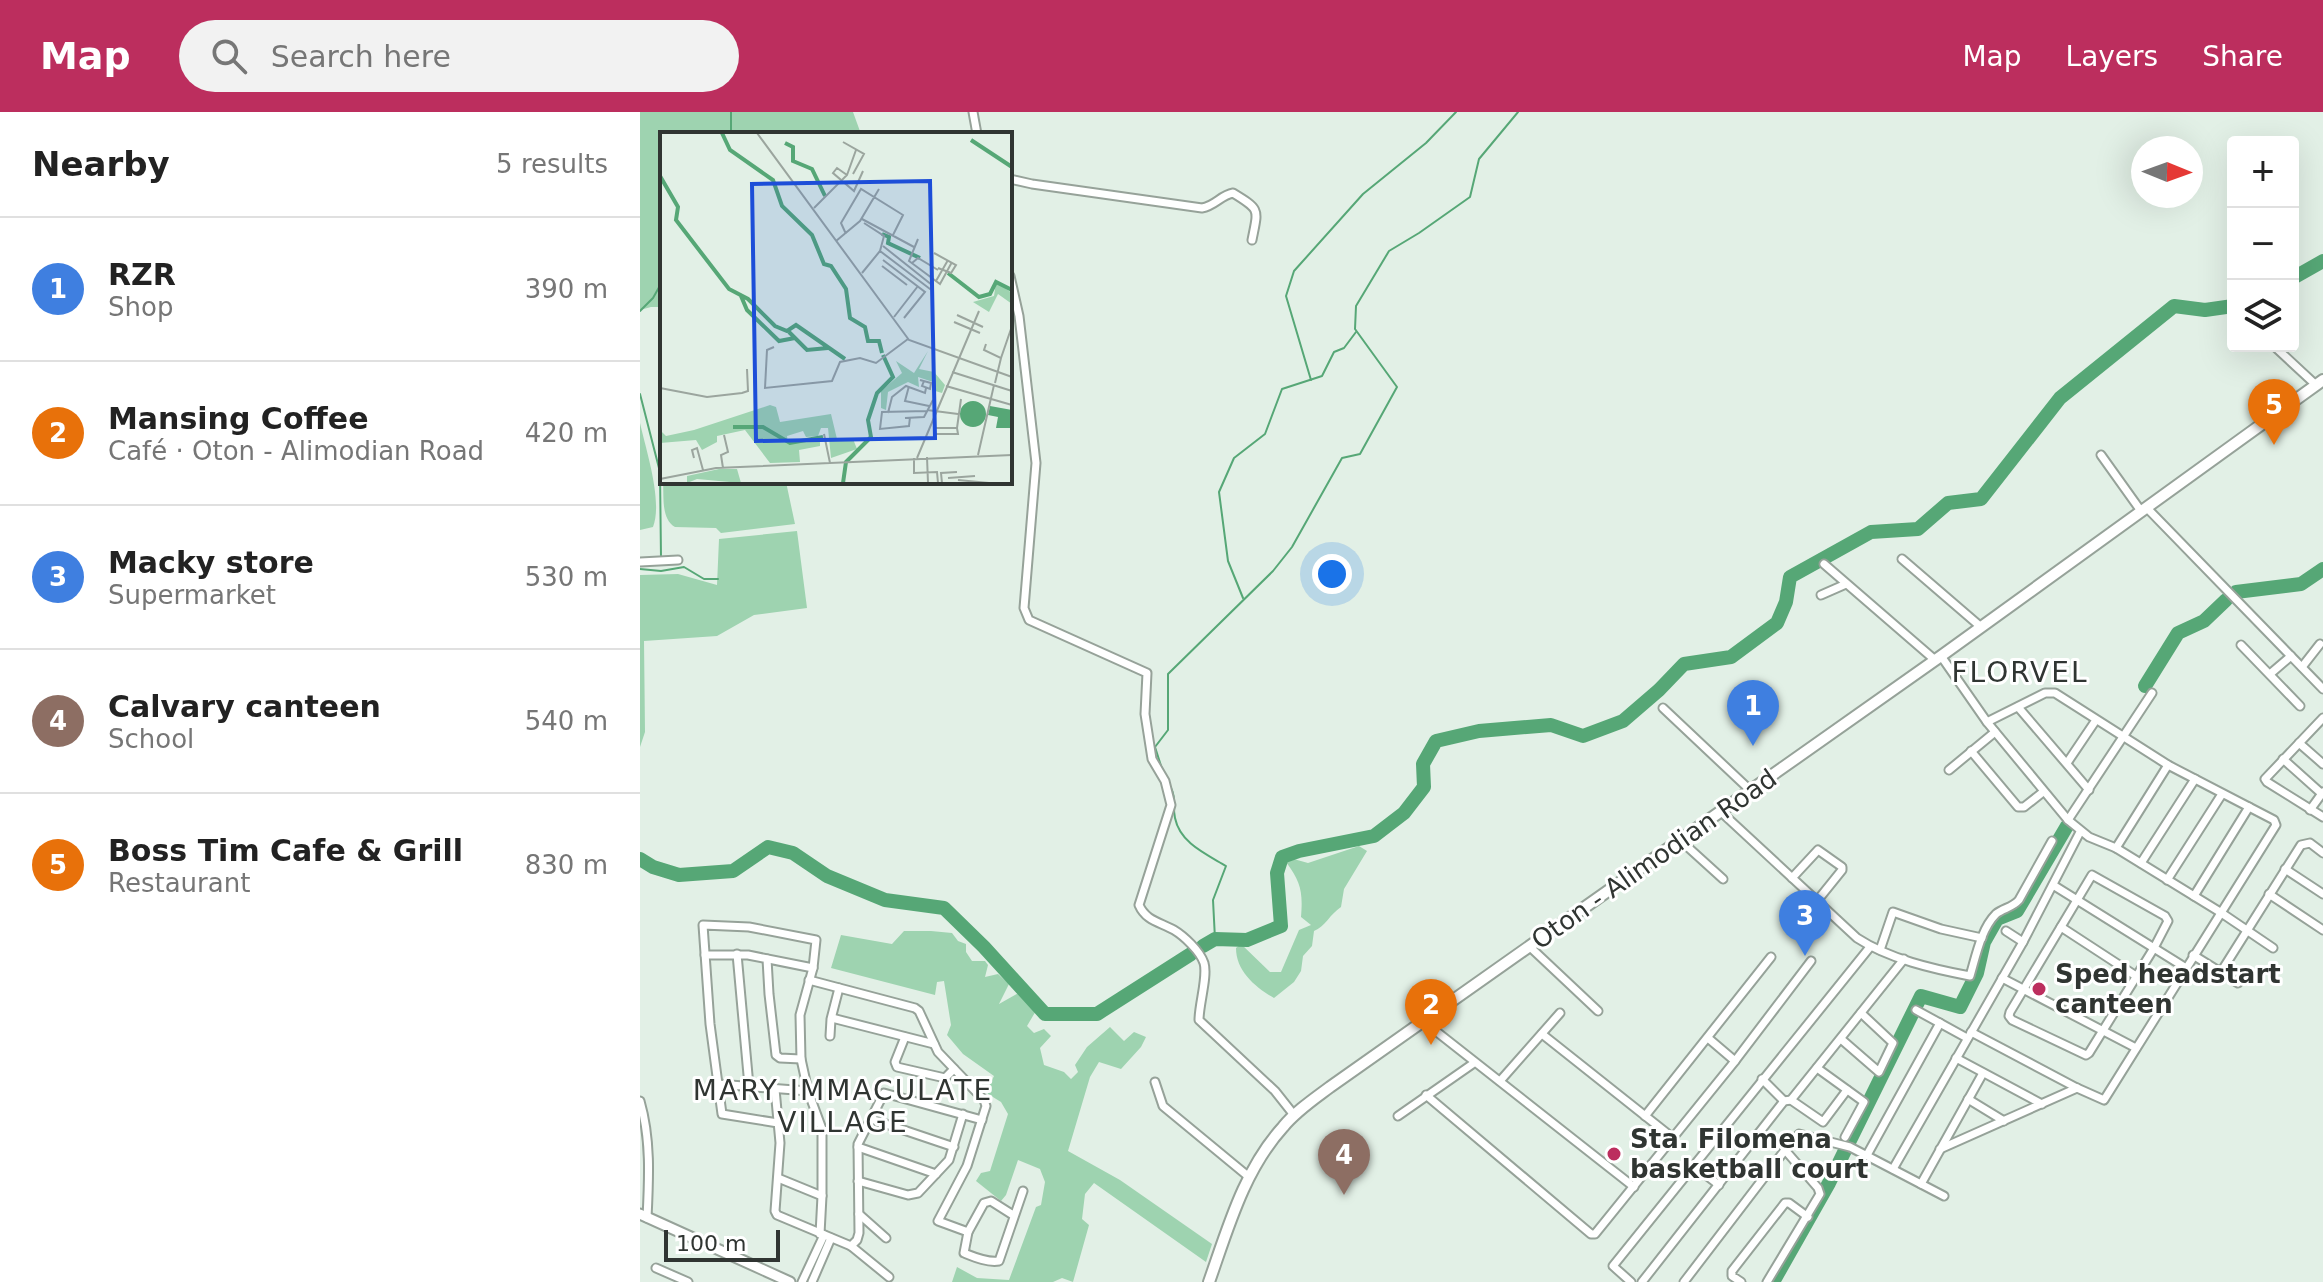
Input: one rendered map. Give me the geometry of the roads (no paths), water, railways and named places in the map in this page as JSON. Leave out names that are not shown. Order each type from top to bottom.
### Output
[{"type":"main road","name":"Oton - Alimodian Road","points":[[1209,1282],[1249,1177],[1268,1145],[1294,1115],[1938,658],[2319,382]]},
{"type":"street","points":[[973,112],[977,132]]},
{"type":"street","points":[[1012,179],[1202,208],[1233,193],[1253,205],[1257,214],[1252,240]]},
{"type":"street","points":[[1012,285],[1019,316],[1036,463],[1024,608],[1026,616],[1147,673],[1145,714],[1152,759],[1165,781],[1171,805],[1139,905],[1154,922],[1175,930],[1189,942],[1204,962],[1199,1020],[1275,1091],[1294,1115]]},
{"type":"street","points":[[2282,352],[2319,382]]},
{"type":"street","points":[[2101,455],[2144,509],[2321,683]]},
{"type":"street","points":[[1902,559],[1981,627]]},
{"type":"street","points":[[640,562],[678,560]]},
{"type":"street","points":[[1824,564],[1938,658],[2043,792],[2080,832],[2141,863],[2273,948]]},
{"type":"street","points":[[1821,595],[1846,584]]},
{"type":"street","points":[[2302,667],[2320,644]]},
{"type":"street","points":[[2241,645],[2300,706]]},
{"type":"street","points":[[2270,674],[2291,656]]},
{"type":"street","points":[[1916,1010],[2104,1100],[2276,825],[2274,820],[2168,765],[2050,692],[1987,722]]},
{"type":"street","points":[[2068,820],[2152,693]]},
{"type":"street","points":[[2018,707],[2089,790]]},
{"type":"street","points":[[1663,708],[1750,790]]},
{"type":"street","points":[[2323,718],[2265,779],[2323,817]]},
{"type":"street","points":[[2067,763],[2096,720]]},
{"type":"street","points":[[2315,726],[2323,732]]},
{"type":"street","points":[[1949,770],[1995,732]]},
{"type":"street","points":[[2299,743],[2323,764]]},
{"type":"street","points":[[1971,751],[2018,807],[2024,807],[2043,792]]},
{"type":"street","points":[[2283,759],[2322,793],[2310,810]]},
{"type":"street","points":[[2116,848],[2168,765]]},
{"type":"street","points":[[2141,863],[2195,779]]},
{"type":"street","points":[[2167,880],[2222,794]]},
{"type":"street","points":[[2194,896],[2249,807]]},
{"type":"street","points":[[1720,811],[1870,947],[1970,976],[1982,938],[1997,913],[2013,907],[2019,900],[2052,841]]},
{"type":"street","points":[[1893,1169],[2023,942],[2080,832]]},
{"type":"street","points":[[1680,840],[1723,879]]},
{"type":"street","points":[[2221,972],[2301,845],[2310,843],[2323,853]]},
{"type":"street","points":[[1792,878],[1818,850],[1842,867],[1817,901]]},
{"type":"street","points":[[2285,869],[2323,894]]},
{"type":"street","points":[[2092,875],[2165,916],[2168,924],[2086,1055],[2009,1016],[2078,899],[2092,875]]},
{"type":"street","points":[[2053,885],[2186,968]]},
{"type":"street","points":[[2269,894],[2323,930]]},
{"type":"street","points":[[1880,950],[1894,911],[1941,929],[1982,938]]},
{"type":"street","points":[[778,1123],[724,1116],[721,1111],[710,1024],[703,925],[749,927],[816,940],[813,968],[800,1015],[801,1059],[808,1091],[822,1129],[825,1236],[812,1282]]},
{"type":"street","points":[[2061,927],[2136,976]]},
{"type":"street","points":[[2006,931],[2023,942]]},
{"type":"street","points":[[1530,947],[1598,1011]]},
{"type":"street","points":[[1631,1282],[1613,1266],[1870,947]]},
{"type":"street","points":[[737,954],[749,1086]]},
{"type":"street","points":[[705,955],[737,954],[813,968]]},
{"type":"street","points":[[2193,955],[2238,983]]},
{"type":"street","points":[[1645,1116],[1771,957]]},
{"type":"street","points":[[767,959],[776,1055],[801,1059]]},
{"type":"street","points":[[1642,1282],[1904,959]]},
{"type":"street","points":[[1426,1095],[1591,1234],[1595,1234],[1735,1061],[1811,961]]},
{"type":"street","points":[[2002,978],[2136,1048]]},
{"type":"street","points":[[809,980],[915,1008],[934,1044],[984,1100],[986,1106],[967,1166],[938,1221],[968,1232]]},
{"type":"street","points":[[830,1036],[839,988]]},
{"type":"street","points":[[1500,1081],[1560,1013]]},
{"type":"street","points":[[1841,1039],[1879,1072],[1893,1043],[1861,1013]]},
{"type":"street","points":[[832,1018],[934,1044]]},
{"type":"street","points":[[1423,1021],[1634,1187]]},
{"type":"street","points":[[1867,1155],[1940,1023]]},
{"type":"street","points":[[1542,1034],[1673,1138]]},
{"type":"street","points":[[905,1037],[895,1062],[897,1067],[945,1078],[954,1069]]},
{"type":"street","points":[[1708,1038],[1735,1061]]},
{"type":"street","points":[[1956,1058],[2042,1104]]},
{"type":"street","points":[[1398,1116],[1474,1063]]},
{"type":"street","points":[[1817,1068],[1864,1102],[1846,1143]]},
{"type":"street","points":[[1921,1184],[1983,1073]]},
{"type":"street","points":[[1762,1079],[1787,1101],[1823,1122],[1847,1090]]},
{"type":"street","points":[[1155,1082],[1163,1106],[1249,1177]]},
{"type":"street","points":[[717,1084],[808,1091]]},
{"type":"street","points":[[1940,1149],[2077,1088]]},
{"type":"street","points":[[775,1089],[780,1143],[777,1215],[851,1246],[889,1277]]},
{"type":"street","points":[[851,1246],[859,1233],[858,1147],[884,1093],[982,1120]]},
{"type":"street","points":[[1968,1099],[2004,1121]]},
{"type":"street","points":[[640,1101],[648,1141],[644,1216],[790,1282]]},
{"type":"street","points":[[858,1181],[908,1195],[918,1193],[949,1160],[963,1114]]},
{"type":"street","points":[[871,1119],[954,1147]]},
{"type":"street","points":[[1688,1281],[1797,1135],[1846,1143],[1944,1196]]},
{"type":"street","points":[[858,1147],[936,1174]]},
{"type":"street","points":[[1767,1282],[1808,1217],[1820,1191],[1785,1150]]},
{"type":"street","points":[[1693,1165],[1719,1185]]},
{"type":"street","points":[[778,1178],[822,1196]]},
{"type":"street","points":[[1013,1215],[991,1201],[984,1203],[968,1232],[964,1253],[997,1262],[1023,1191]]},
{"type":"street","points":[[1741,1282],[1732,1276],[1732,1271],[1785,1203],[1808,1217]]},
{"type":"street","points":[[859,1214],[886,1238]]},
{"type":"street","points":[[802,1282],[825,1236]]},
{"type":"street","points":[[656,1268],[667,1277],[688,1282]]},
{"type":"waterway","points":[[731,112],[731,132]]},
{"type":"waterway","points":[[1311,380],[1286,296],[1294,271],[1363,194],[1426,143],[1456,112]]},
{"type":"waterway","points":[[1162,769],[1155,747],[1168,730],[1168,674],[1273,571],[1292,547],[1342,458],[1360,454],[1397,387],[1355,329],[1356,306],[1389,251],[1470,197],[1479,159],[1518,112]]},
{"type":"waterway","points":[[2299,275],[2323,261]]},
{"type":"waterway","points":[[640,311],[660,286]]},
{"type":"waterway","points":[[1203,946],[1215,939],[1247,940],[1281,926],[1277,873],[1282,857],[1374,836],[1404,813],[1424,787],[1423,764],[1436,741],[1479,731],[1551,725],[1583,736],[1623,721],[1684,664],[1731,657],[1777,623],[1786,602],[1790,577],[1871,532],[1918,529],[1948,503],[1981,499],[2060,398],[2174,306],[2205,310],[2227,307]]},
{"type":"waterway","points":[[1243,598],[1228,561],[1219,492],[1234,458],[1265,434],[1282,389],[1322,376],[1334,352],[1344,348],[1356,332]]},
{"type":"waterway","points":[[640,394],[660,472]]},
{"type":"waterway","points":[[660,484],[661,558]]},
{"type":"waterway","points":[[640,569],[661,571],[684,567],[704,579],[718,579]]},
{"type":"waterway","points":[[2236,592],[2301,584],[2323,569]]},
{"type":"waterway","points":[[2145,686],[2178,633],[2204,621],[2226,600]]},
{"type":"waterway","points":[[1170,786],[1175,818],[1182,834],[1195,847],[1226,866],[1213,900],[1215,939]]},
{"type":"waterway","points":[[1773,1282],[1829,1183],[1921,996],[1960,1007],[1977,973],[1984,942],[1997,919],[2017,911],[2067,826]]},
{"type":"waterway","points":[[640,859],[653,867],[679,875],[733,871],[768,847],[793,853],[827,876],[885,900],[944,908],[1045,1014],[1097,1014],[1191,954]]},
{"type":"place","name":"Boss Tim Cafe & Grill","points":[[2274,445]]},
{"type":"place","name":"RZR","points":[[1753,746]]},
{"type":"place","name":"Macky store","points":[[1805,956]]},
{"type":"place","name":"Sped headstart canteen","points":[[2039,989]]},
{"type":"place","name":"Mansing Coffee","points":[[1431,1045]]},
{"type":"place","name":"Sta. Filomena basketball court","points":[[1614,1154]]},
{"type":"place","name":"Calvary canteen","points":[[1344,1195]]},
{"type":"district","name":"FLORVEL","points":[[2020,672]]},
{"type":"district","name":"MARY IMMACULATE VILLAGE","points":[[843,1106]]}]
